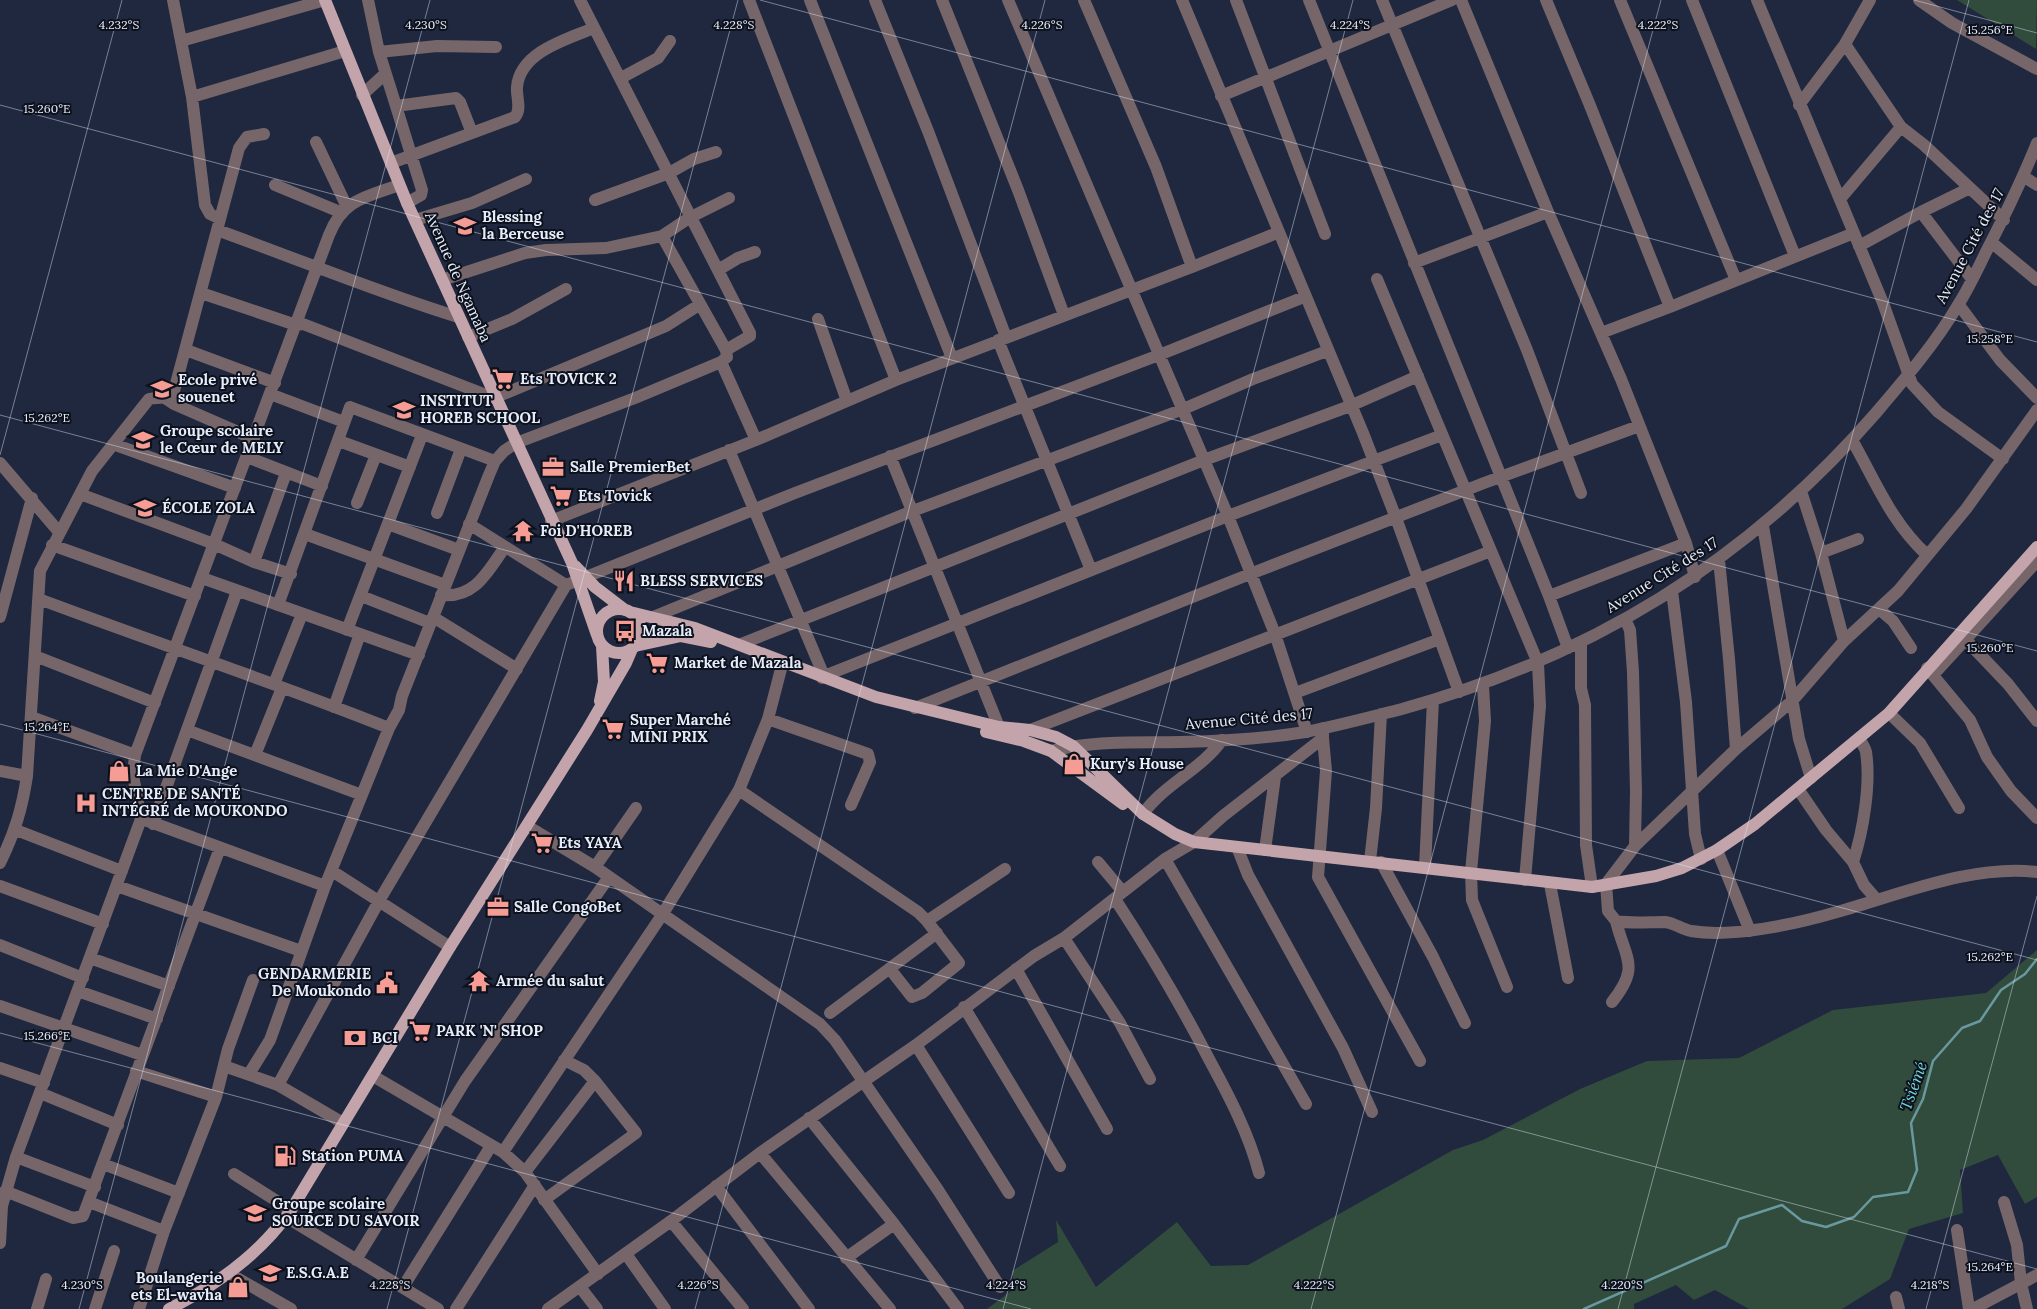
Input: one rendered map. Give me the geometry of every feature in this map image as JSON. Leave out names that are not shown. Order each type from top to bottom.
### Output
[{"type":"main road","name":"Avenue de Ngamaba","points":[[325,0],[407,203],[494,398],[572,563],[576,581],[600,641]]},
{"type":"main road","points":[[600,641],[610,652],[619,653],[672,637],[697,638],[740,651],[781,669],[875,703],[1049,750],[1119,801],[1174,834],[1194,842],[1471,872],[1550,884],[1592,887],[1656,876],[1682,868],[1717,850],[1756,824],[1889,713],[1930,671],[2037,547]]},
{"type":"main road","name":"Avenue de Ngamaba","points":[[576,581],[627,611]]},
{"type":"main road","points":[[597,713],[604,682],[598,623],[607,613],[619,609],[654,617],[742,644],[823,677],[915,708],[998,727],[1030,730],[1056,737],[1073,746],[1142,814]]},
{"type":"main road","points":[[169,1309],[230,1274],[266,1240],[289,1213],[450,947],[597,713],[639,639],[640,628],[638,620],[627,611]]},
{"type":"street","points":[[173,0],[192,97],[205,205],[219,225],[360,285],[458,317]]},
{"type":"street","points":[[181,41],[325,0]]},
{"type":"street","points":[[368,0],[385,74],[422,190],[421,195],[407,203]]},
{"type":"street","points":[[580,0],[750,335],[726,350]]},
{"type":"street","points":[[749,0],[776,75],[840,233],[896,380]]},
{"type":"street","points":[[810,0],[952,358]]},
{"type":"street","points":[[875,0],[928,131],[1024,405],[1092,570]]},
{"type":"street","points":[[942,0],[1018,190],[1064,315]]},
{"type":"street","points":[[1008,0],[1048,96],[1134,290],[1181,410],[1228,516],[1275,634],[1307,732]]},
{"type":"street","points":[[1084,0],[1156,167],[1192,267]]},
{"type":"street","points":[[1182,0],[1277,233],[1373,460],[1459,692]]},
{"type":"street","points":[[1236,0],[1325,234]]},
{"type":"street","points":[[1309,0],[1501,478],[1514,503],[1568,648]]},
{"type":"street","points":[[1382,0],[1527,350],[1581,492]]},
{"type":"street","points":[[1221,96],[1452,0]]},
{"type":"street","points":[[1461,0],[1548,212],[1601,332],[1686,543],[1695,577]]},
{"type":"street","points":[[1546,0],[1589,102],[1670,307]]},
{"type":"street","points":[[1620,0],[1736,280]]},
{"type":"street","points":[[1692,0],[1795,256]]},
{"type":"street","points":[[1757,0],[1794,86],[1799,105],[1841,198],[1912,384],[1938,412],[2003,459]]},
{"type":"street","points":[[1799,105],[1845,44],[1870,0]]},
{"type":"street","points":[[1919,0],[1952,23],[2037,69]]},
{"type":"street","points":[[391,163],[515,117],[518,110],[517,86],[520,75],[534,57],[552,45],[594,28]]},
{"type":"street","points":[[621,78],[658,58],[670,41]]},
{"type":"street","points":[[1845,44],[1901,127],[2004,220]]},
{"type":"street","points":[[379,52],[437,46],[496,47]]},
{"type":"street","points":[[192,97],[345,51]]},
{"type":"street","points":[[362,95],[385,74]]},
{"type":"street","points":[[396,106],[456,98],[460,102],[472,133]]},
{"type":"street","points":[[1841,198],[1901,127]]},
{"type":"street","points":[[0,863],[16,830],[27,776],[40,571],[92,471],[112,444],[149,399],[165,398],[172,395],[243,141],[247,137],[264,134]]},
{"type":"street","points":[[316,142],[344,209]]},
{"type":"street","name":"Avenue Cité des 17","points":[[1113,743],[1222,740],[1307,732],[1323,733],[1381,714],[1483,685],[1538,663],[1625,619],[1695,577],[1763,526],[1801,491],[1852,440],[1909,373],[1959,305],[2004,220],[2037,143]]},
{"type":"street","points":[[595,200],[669,173],[694,159],[716,152]]},
{"type":"street","points":[[2024,177],[2037,185]]},
{"type":"street","points":[[415,220],[472,203],[526,179]]},
{"type":"street","points":[[0,1243],[5,1173],[16,1157],[141,819],[134,775],[135,755],[272,388],[318,266],[344,209],[399,184]]},
{"type":"street","points":[[275,185],[344,209]]},
{"type":"street","points":[[1859,246],[1970,188]]},
{"type":"street","points":[[442,280],[525,253],[546,250],[606,248],[662,236],[689,218],[729,198]]},
{"type":"street","points":[[1414,263],[1548,212]]},
{"type":"street","points":[[1921,212],[1972,279]]},
{"type":"street","points":[[551,521],[756,440],[896,380],[1134,290],[1277,233]]},
{"type":"street","points":[[1601,332],[1670,307],[1854,233]]},
{"type":"street","points":[[249,1074],[270,1040],[325,886],[389,728],[399,710],[431,620],[495,461],[516,443],[635,398],[721,362],[727,357],[726,350],[699,305],[662,236]]},
{"type":"street","points":[[1991,242],[2037,280]]},
{"type":"street","points":[[718,270],[738,258],[755,252]]},
{"type":"street","points":[[1377,279],[1538,663],[1540,706],[1525,880]]},
{"type":"street","points":[[468,337],[512,319],[566,289]]},
{"type":"street","points":[[201,293],[296,325],[302,324],[494,398],[666,326],[699,305]]},
{"type":"street","points":[[278,1085],[379,901],[516,669],[576,581],[890,456],[1159,355],[1304,297]]},
{"type":"street","points":[[1959,305],[1990,348],[2037,398]]},
{"type":"street","points":[[818,319],[847,401]]},
{"type":"street","points":[[186,350],[344,422]]},
{"type":"street","points":[[654,617],[910,512],[1181,410],[1252,379],[1327,351]]},
{"type":"street","points":[[721,362],[756,440]]},
{"type":"street","points":[[742,644],[1204,460],[1350,406],[1418,376]]},
{"type":"street","points":[[165,398],[174,404],[254,439]]},
{"type":"street","points":[[278,605],[291,574],[350,407],[495,461]]},
{"type":"street","points":[[1612,1002],[1622,989],[1629,971],[1629,961],[1621,943],[1616,921],[1608,911],[1606,884],[1635,846],[1736,749],[1792,701],[1844,641],[1879,609],[1966,510],[2037,410]]},
{"type":"street","points":[[915,708],[1250,574],[1639,426]]},
{"type":"street","points":[[348,630],[422,435]]},
{"type":"street","points":[[729,450],[823,677],[1228,516],[1442,435]]},
{"type":"street","points":[[1852,440],[1894,518],[1908,537],[1927,555]]},
{"type":"street","points":[[339,441],[410,468]]},
{"type":"street","points":[[112,444],[235,488]]},
{"type":"street","points":[[437,513],[461,449]]},
{"type":"street","points":[[357,503],[376,455]]},
{"type":"street","points":[[247,456],[322,486]]},
{"type":"street","points":[[890,456],[910,512],[998,727]]},
{"type":"street","points":[[0,462],[59,532]]},
{"type":"street","points":[[254,562],[286,473]]},
{"type":"street","points":[[1801,491],[1821,553],[1844,641]]},
{"type":"street","points":[[80,494],[214,544],[254,562],[291,574]]},
{"type":"street","points":[[0,617],[32,498]]},
{"type":"street","points":[[388,524],[459,550]]},
{"type":"street","points":[[470,524],[505,547],[576,581]]},
{"type":"street","points":[[1763,526],[1799,739],[1811,778]]},
{"type":"street","points":[[305,534],[375,560],[458,596],[472,589],[482,579],[505,547]]},
{"type":"street","points":[[1821,553],[1858,539]]},
{"type":"street","points":[[1549,596],[1686,543]]},
{"type":"street","points":[[52,545],[195,596]]},
{"type":"street","points":[[1030,730],[1491,551]]},
{"type":"street","points":[[1718,560],[1730,659],[1736,749]]},
{"type":"street","points":[[2037,561],[1966,640],[1930,671],[1970,720],[1987,757],[2011,791],[2037,818]]},
{"type":"street","points":[[202,578],[419,655]]},
{"type":"street","points":[[154,824],[237,590]]},
{"type":"street","points":[[1672,591],[1686,702],[1696,840],[1701,859]]},
{"type":"street","points":[[361,596],[431,620],[516,669]]},
{"type":"street","points":[[39,599],[389,728]]},
{"type":"street","points":[[1879,609],[1893,621],[1911,648]]},
{"type":"street","points":[[255,755],[302,614]]},
{"type":"street","points":[[1625,619],[1630,630],[1633,672],[1636,791],[1635,846]]},
{"type":"street","points":[[334,707],[360,634]]},
{"type":"street","points":[[1295,693],[1440,639]]},
{"type":"street","points":[[1966,640],[2008,684],[2037,721]]},
{"type":"street","points":[[1580,643],[1581,688],[1585,705],[1586,845],[1592,887]]},
{"type":"street","points":[[35,656],[155,703]]},
{"type":"street","points":[[503,1152],[662,915],[739,790],[768,719],[781,669]]},
{"type":"street","points":[[1483,685],[1486,721],[1471,872],[1472,900],[1507,987]]},
{"type":"street","points":[[1425,867],[1433,700]]},
{"type":"street","points":[[1889,713],[1920,743],[1959,808]]},
{"type":"street","points":[[1381,714],[1375,861],[1433,957],[1465,1023]]},
{"type":"street","points":[[31,717],[135,755]]},
{"type":"street","points":[[768,719],[868,754],[870,762],[852,805]]},
{"type":"street","points":[[186,730],[362,795]]},
{"type":"street","points":[[548,1309],[671,1221],[760,1153],[916,1044],[1016,969],[1064,938],[1165,859],[1194,842],[1222,816],[1275,777],[1323,733]]},
{"type":"street","points":[[1323,733],[1326,771],[1318,856],[1318,877],[1420,1061]]},
{"type":"street","points":[[1056,737],[1094,739],[1113,743],[1049,750],[1050,742],[1056,737]]},
{"type":"street","points":[[1853,862],[1860,841],[1866,790],[1866,751],[1859,738]]},
{"type":"street","points":[[1142,814],[1153,800],[1207,759],[1222,740]]},
{"type":"street","points":[[0,771],[27,776]]},
{"type":"street","points":[[1265,850],[1275,777]]},
{"type":"street","points":[[739,790],[882,886],[927,920],[959,965],[915,997],[911,996],[890,969]]},
{"type":"street","points":[[1798,790],[1826,830],[1853,862],[1864,885],[1877,900]]},
{"type":"street","points":[[595,867],[636,808]]},
{"type":"street","points":[[141,819],[325,886]]},
{"type":"street","points":[[527,826],[595,867],[820,1024],[835,1040],[862,1082],[938,1190],[1000,1287]]},
{"type":"street","points":[[16,830],[122,871]]},
{"type":"street","points":[[1237,847],[1248,875],[1343,1048],[1372,1112]]},
{"type":"street","points":[[5,1191],[73,1218],[83,1216],[90,1202],[136,1071],[220,848]]},
{"type":"street","points":[[1717,850],[1750,931]]},
{"type":"street","points":[[1165,859],[1306,1104]]},
{"type":"street","points":[[1098,862],[1119,896],[1140,938],[1227,1093],[1259,1173]]},
{"type":"street","points":[[927,920],[1005,869]]},
{"type":"street","points":[[1616,921],[1642,924],[1666,922],[1690,931],[1750,931],[1814,918],[1929,885],[1983,874],[2023,870],[2037,872]]},
{"type":"street","points":[[332,871],[450,947]]},
{"type":"street","points":[[356,1260],[442,1115],[609,877]]},
{"type":"street","points":[[1550,884],[1568,978]]},
{"type":"street","points":[[0,886],[103,924]]},
{"type":"street","points":[[117,886],[301,951]]},
{"type":"street","points":[[830,1013],[937,933]]},
{"type":"street","points":[[1064,938],[1120,1023],[1150,1079]]},
{"type":"street","points":[[0,945],[83,978]]},
{"type":"street","points":[[90,958],[169,986]]},
{"type":"street","points":[[1016,969],[1107,1129]]},
{"type":"street","points":[[138,1309],[164,1231],[216,1097],[228,1049],[253,980]]},
{"type":"street","points":[[78,991],[157,1019]]},
{"type":"street","points":[[0,1006],[142,1055]]},
{"type":"street","points":[[964,1007],[1060,1166]]},
{"type":"street","points":[[916,1044],[1009,1193]]},
{"type":"street","points":[[544,1200],[636,1134],[595,1081],[584,1070],[564,1060]]},
{"type":"street","points":[[224,1066],[278,1085],[343,1123]]},
{"type":"street","points":[[0,1068],[118,1125]]},
{"type":"street","points":[[136,1071],[216,1097]]},
{"type":"street","points":[[373,1076],[503,1152],[526,1172],[598,1274]]},
{"type":"street","points":[[526,1172],[595,1081]]},
{"type":"street","points":[[809,1118],[894,1224],[958,1309]]},
{"type":"street","points":[[403,1287],[491,1146]]},
{"type":"street","points":[[760,1153],[890,1309]]},
{"type":"street","points":[[16,1157],[95,1187]]},
{"type":"street","points":[[103,1164],[179,1192]]},
{"type":"street","points":[[234,1174],[356,1260],[438,1309]]},
{"type":"street","points":[[456,1309],[535,1186]]},
{"type":"street","points":[[716,1186],[809,1309]]},
{"type":"street","points":[[90,1202],[164,1231]]},
{"type":"street","points":[[2004,1202],[2017,1245],[2021,1283],[2027,1309]]},
{"type":"street","points":[[671,1221],[743,1309]]},
{"type":"street","points":[[846,1258],[894,1224]]},
{"type":"street","points":[[1957,1230],[1969,1309]]},
{"type":"street","points":[[95,1309],[114,1251]]},
{"type":"street","points":[[626,1254],[665,1309]]},
{"type":"street","points":[[230,1274],[291,1309]]},
{"type":"street","points":[[1973,1309],[2037,1275]]},
{"type":"street","points":[[37,1309],[46,1278]]},
{"type":"street","points":[[580,1287],[597,1309]]},
{"type":"green space","points":[[1957,0],[2037,0],[2036,49]]},
{"type":"green space","points":[[2037,950],[2037,1197],[2025,1204],[1998,1155],[1960,1170],[1963,1213],[1909,1229],[1890,1279],[1842,1309],[1749,1309],[1715,1290],[1694,1300],[1676,1285],[1634,1304],[1634,1309],[987,1309],[1015,1288],[1012,1271],[1058,1242],[1056,1220],[1096,1287],[1177,1222],[1211,1266],[1248,1265],[1453,1150],[1483,1140],[1580,1089],[1647,1061],[1739,1058],[1833,1010],[1986,993]]},
{"type":"waterway","name":"Tsiémé","points":[[1584,1309],[1726,1246],[1739,1219],[1782,1205],[1802,1221],[1826,1227],[1854,1217],[1873,1197],[1908,1192],[1917,1170],[1911,1123],[1923,1099],[1933,1061],[1962,1028],[1980,1021],[2001,990],[2025,974],[2037,959]]},
{"type":"place","name":"Blessing la Berceuse","points":[[465,226]]},
{"type":"place","name":"Ets TOVICK 2","points":[[503,379]]},
{"type":"place","name":"Ecole privé souenet","points":[[162,389]]},
{"type":"place","name":"INSTITUT HOREB SCHOOL","points":[[404,410]]},
{"type":"place","name":"Groupe scolaire le Cœur de MELY","points":[[143,440]]},
{"type":"place","name":"Salle PremierBet","points":[[553,467]]},
{"type":"place","name":"Ets Tovick","points":[[561,496]]},
{"type":"place","name":"ÉCOLE ZOLA","points":[[145,508]]},
{"type":"place","name":"Foi D'HOREB","points":[[523,531]]},
{"type":"place","name":"BLESS SERVICES","points":[[624,581]]},
{"type":"place","name":"Mazala","points":[[625,631]]},
{"type":"place","name":"Market de Mazala","points":[[657,663]]},
{"type":"place","name":"Super Marché MINI PRIX","points":[[613,729]]},
{"type":"place","name":"Kury's House","points":[[1074,764]]},
{"type":"place","name":"La Mie D'Ange","points":[[119,771]]},
{"type":"place","name":"CENTRE DE SANTÉ INTÉGRÉ de MOUKONDO","points":[[86,803]]},
{"type":"place","name":"Ets YAYA","points":[[542,843]]},
{"type":"place","name":"Salle CongoBet","points":[[498,907]]},
{"type":"place","name":"Armée du salut","points":[[479,981]]},
{"type":"place","name":"GENDARMERIE De Moukondo","points":[[387,983]]},
{"type":"place","name":"PARK 'N' SHOP","points":[[420,1031]]},
{"type":"place","name":"BCI","points":[[355,1038]]},
{"type":"place","name":"Station PUMA","points":[[285,1156]]},
{"type":"place","name":"Groupe scolaire SOURCE DU SAVOIR","points":[[255,1213]]},
{"type":"place","name":"E.S.G.A.E","points":[[270,1273]]},
{"type":"place","name":"Boulangerie ets El-wavha","points":[[238,1287]]}]
